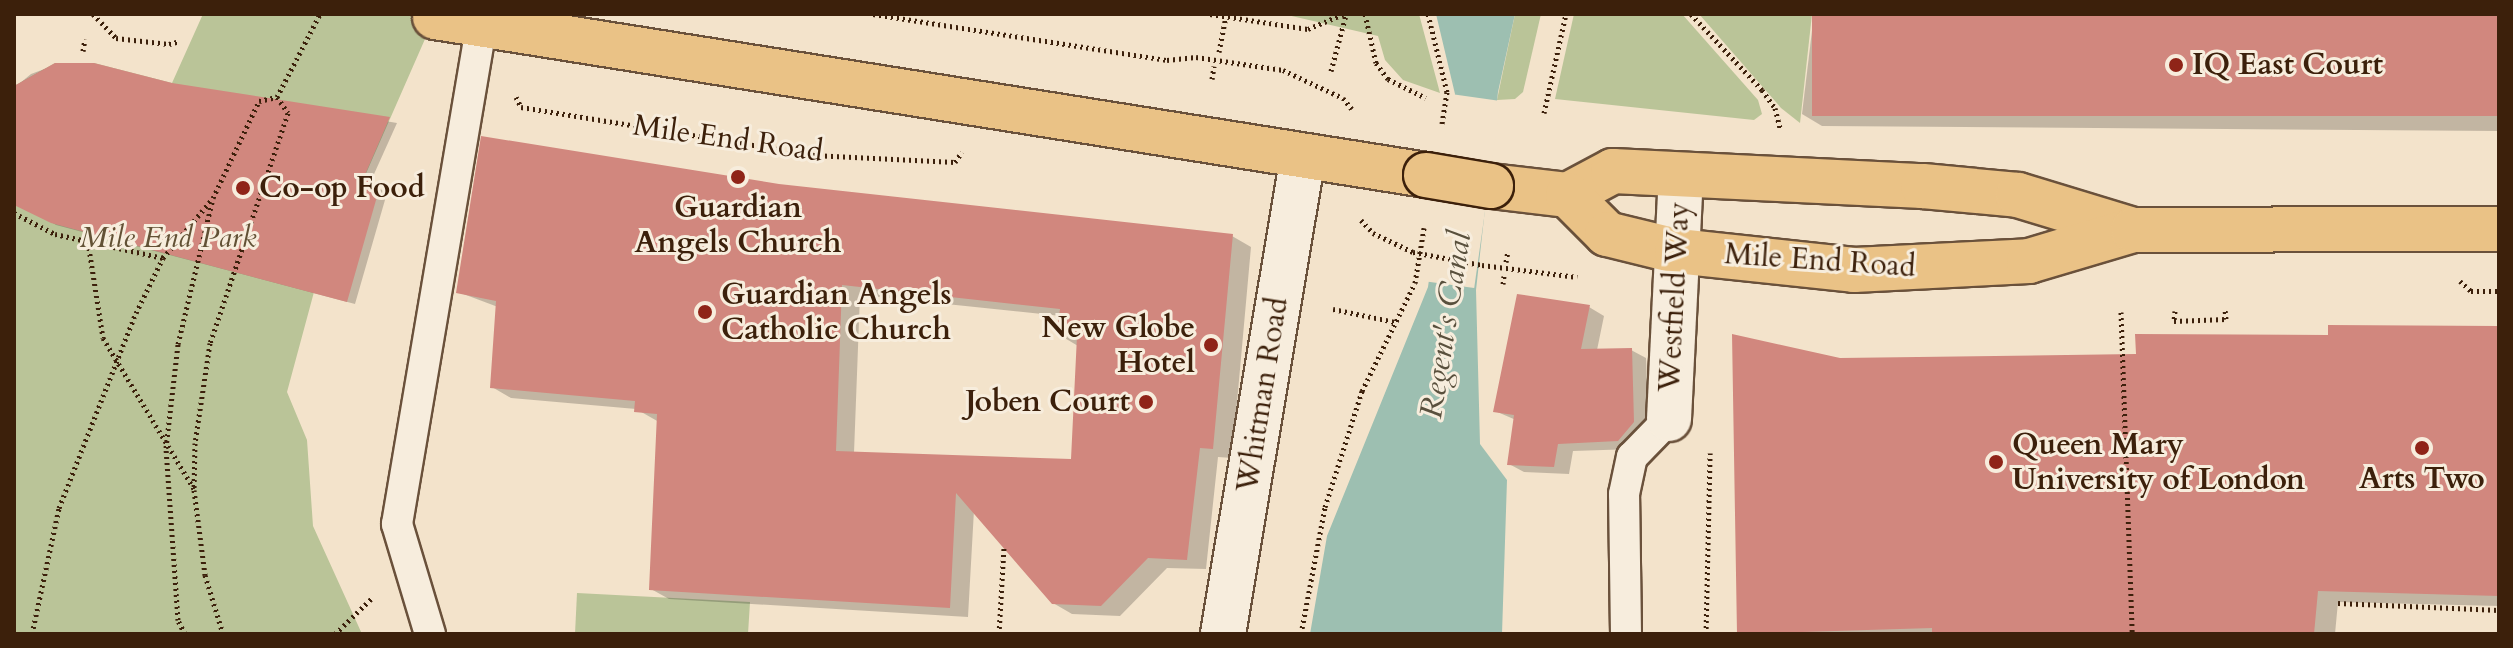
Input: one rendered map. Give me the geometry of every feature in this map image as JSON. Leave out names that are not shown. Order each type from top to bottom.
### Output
[{"type":"highway","points":[[435,17],[481,28],[994,105],[1303,156],[1423,161],[1491,186],[1568,195]]},
{"type":"highway","name":"Mile End Road","points":[[2133,230],[2018,195],[1613,171],[1568,195],[1607,234],[1677,251],[1894,271],[2029,261],[2133,230],[2499,229]]},
{"type":"street","name":"Whitman Road","points":[[1223,634],[1303,156]]},
{"type":"street","name":"Westfield Way","points":[[1669,419],[1681,175]]},
{"type":"lane","points":[[430,634],[397,524],[481,28]]},
{"type":"lane","points":[[1626,634],[1624,494],[1632,457],[1669,419]]},
{"type":"path","points":[[93,14],[116,38],[169,44],[180,41]]},
{"type":"path","points":[[277,97],[320,14]]},
{"type":"path","points":[[873,14],[1167,60],[1196,57],[1283,70],[1343,98],[1423,161],[1447,92],[1428,14]]},
{"type":"path","points":[[1210,14],[1308,29],[1345,14]]},
{"type":"path","points":[[1331,71],[1345,14]]},
{"type":"path","points":[[1365,14],[1376,63],[1388,79],[1426,98]]},
{"type":"path","points":[[1544,113],[1566,14]]},
{"type":"path","points":[[1691,14],[1762,90],[1775,108],[1780,130]]},
{"type":"path","points":[[1219,52],[1226,17]]},
{"type":"path","name":"Mile End Road","points":[[481,28],[521,107],[813,155],[955,162],[994,105]]},
{"type":"path","points":[[83,51],[85,39]]},
{"type":"path","points":[[1212,79],[1214,66]]},
{"type":"path","points":[[185,634],[178,620],[166,448],[178,344],[213,198],[259,101],[277,97]]},
{"type":"path","points":[[223,634],[205,575],[194,490],[210,343],[288,113],[277,97]]},
{"type":"path","points":[[32,634],[59,508],[117,363],[164,255],[213,198]]},
{"type":"path","points":[[14,213],[41,229],[88,242],[164,255]]},
{"type":"path","points":[[1301,634],[1325,507],[1362,391],[1415,283],[1425,225]]},
{"type":"path","points":[[88,242],[95,308],[117,363],[194,490]]},
{"type":"path","points":[[1506,262],[1508,251]]},
{"type":"path","points":[[1413,252],[1482,265]]},
{"type":"path","points":[[1503,284],[1504,276]]},
{"type":"path","points":[[2471,291],[2499,291]]},
{"type":"path","points":[[2175,311],[2174,321],[2226,319],[2225,310]]},
{"type":"path","points":[[1332,312],[1395,322]]},
{"type":"path","points":[[2121,312],[2132,634]]},
{"type":"path","points":[[1706,634],[1710,437]]},
{"type":"path","points":[[999,634],[1004,548]]},
{"type":"path","points":[[2338,603],[2499,610]]},
{"type":"green space","name":"Mile End Park","points":[[203,14],[436,14],[314,292],[287,392],[307,440],[313,526],[362,634],[14,634],[14,86],[55,63],[94,63],[172,83]]},
{"type":"green space","points":[[1283,14],[1419,14],[1440,93],[1403,80],[1385,60],[1378,36]]},
{"type":"green space","points":[[1515,14],[1541,14],[1523,92],[1515,99],[1497,100]]},
{"type":"green space","points":[[1574,14],[1682,14],[1758,100],[1762,114],[1754,120],[1555,99]]},
{"type":"green space","points":[[1699,14],[1812,14],[1800,123],[1781,108]]},
{"type":"green space","points":[[577,593],[750,602],[748,634],[575,634]]},
{"type":"water","name":"Regent's Canal","points":[[1436,14],[1515,14],[1498,92],[1476,290],[1480,444],[1507,480],[1502,634],[1310,634],[1327,536],[1428,287],[1455,94]]},
{"type":"pier","points":[[1451,94],[1501,101],[1474,288],[1425,281]]},
{"type":"building","name":"IQ East Court","points":[[1812,14],[2499,14],[2499,116],[1812,116]]},
{"type":"building","points":[[55,63],[94,63],[172,83],[390,117],[364,177],[380,186],[347,302],[51,223],[14,205],[14,86]]},
{"type":"building","points":[[481,136],[779,184],[1233,234],[1213,449],[1200,448],[1187,560],[1148,558],[1101,606],[1052,604],[956,493],[950,608],[649,590],[657,414],[634,412],[635,401],[490,388],[496,301],[456,293]],"holes":[[[842,285],[1060,309],[1056,335],[1077,336],[1071,459],[836,451]]]},
{"type":"building","points":[[1517,294],[1590,305],[1581,349],[1632,348],[1634,422],[1618,441],[1558,444],[1554,467],[1507,465],[1514,415],[1493,412]]},
{"type":"building","name":"Queen Mary University of London","points":[[2328,325],[2499,326],[2499,596],[2318,591],[2314,634],[1932,634],[1932,628],[1737,634],[1732,334],[1840,358],[2136,354],[2135,334],[2328,335]]},
{"type":"place","name":"IQ East Court","points":[[2176,65]]},
{"type":"place","name":"Guardian Angels Church","points":[[738,177]]},
{"type":"place","name":"Co-op Food","points":[[243,188]]},
{"type":"place","name":"Guardian Angels Catholic Church","points":[[705,312]]},
{"type":"place","name":"New Globe Hotel","points":[[1211,345]]},
{"type":"place","name":"Joben Court","points":[[1146,402]]},
{"type":"place","name":"Arts Two","points":[[2422,448]]},
{"type":"place","name":"Queen Mary University of London","points":[[1996,462]]}]
